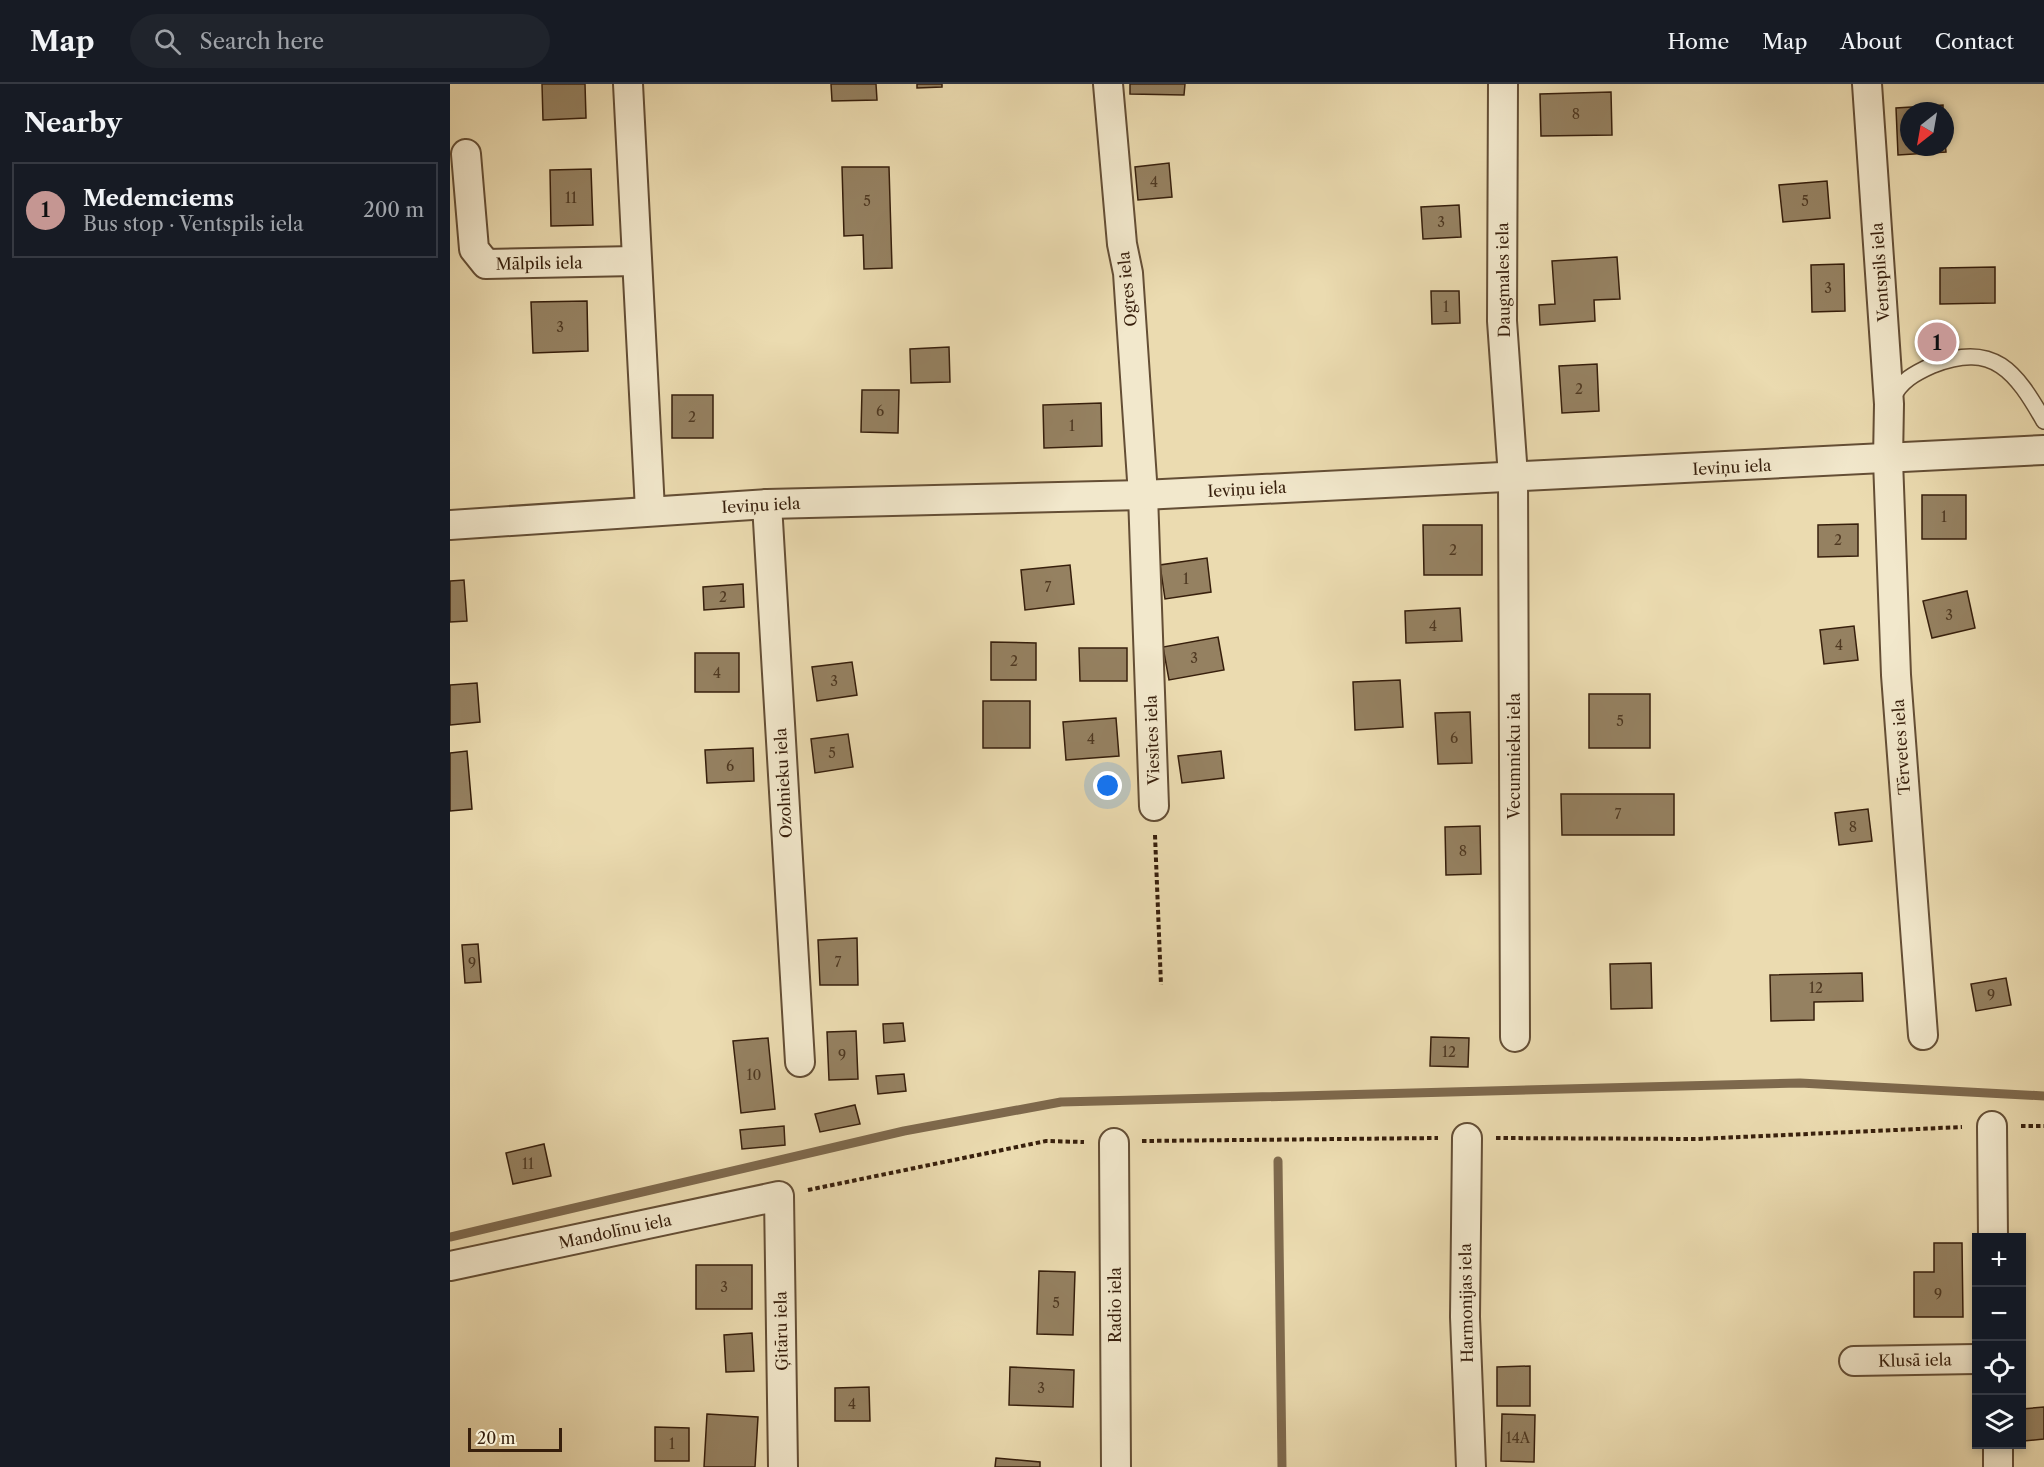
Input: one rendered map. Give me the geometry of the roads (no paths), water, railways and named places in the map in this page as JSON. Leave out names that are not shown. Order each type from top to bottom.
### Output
[{"type":"street","points":[[628,84],[635,261],[650,510]]},
{"type":"street","name":"Ogres iela","points":[[1108,84],[1122,244],[1128,273],[1143,495]]},
{"type":"street","name":"Daugmales iela","points":[[1503,84],[1503,321],[1513,476]]},
{"type":"street","name":"Ventspils iela","points":[[1868,84],[1889,404],[1888,460]]},
{"type":"street","name":"Mālpils iela","points":[[466,154],[474,249],[486,264],[635,261]]},
{"type":"street","name":"Ieviņu iela","points":[[450,525],[767,504],[1143,495],[1888,460],[2044,450]]},
{"type":"street","name":"Tērvetes iela","points":[[1888,460],[1896,675],[1923,1035]]},
{"type":"street","name":"Vecumnieku iela","points":[[1513,476],[1515,1037]]},
{"type":"street","name":"Viesītes iela","points":[[1143,495],[1154,806]]},
{"type":"street","name":"Ozolnieku iela","points":[[767,504],[800,1062]]},
{"type":"street","points":[[1992,1126],[1993,1233]]},
{"type":"street","name":"Harmonijas iela","points":[[1467,1138],[1466,1317],[1471,1467]]},
{"type":"street","name":"Radio iela","points":[[1114,1143],[1116,1467]]},
{"type":"street","name":"Mandolīnu iela","points":[[450,1266],[779,1196]]},
{"type":"street","name":"Ģitāru iela","points":[[779,1196],[783,1467]]},
{"type":"street","name":"Klusā iela","points":[[1854,1360],[1972,1359]]},
{"type":"street","points":[[1998,1449],[1998,1467]]},
{"type":"lane","points":[[1889,404],[1897,388],[1908,378],[1962,356],[1985,358],[2004,368],[2022,383],[2044,421]]},
{"type":"waterway","points":[[450,1237],[904,1131],[1061,1102],[1800,1083],[2044,1096]]},
{"type":"waterway","points":[[1278,1161],[1282,1467]]},
{"type":"place","name":"Medemciems","points":[[1937,342]]}]
